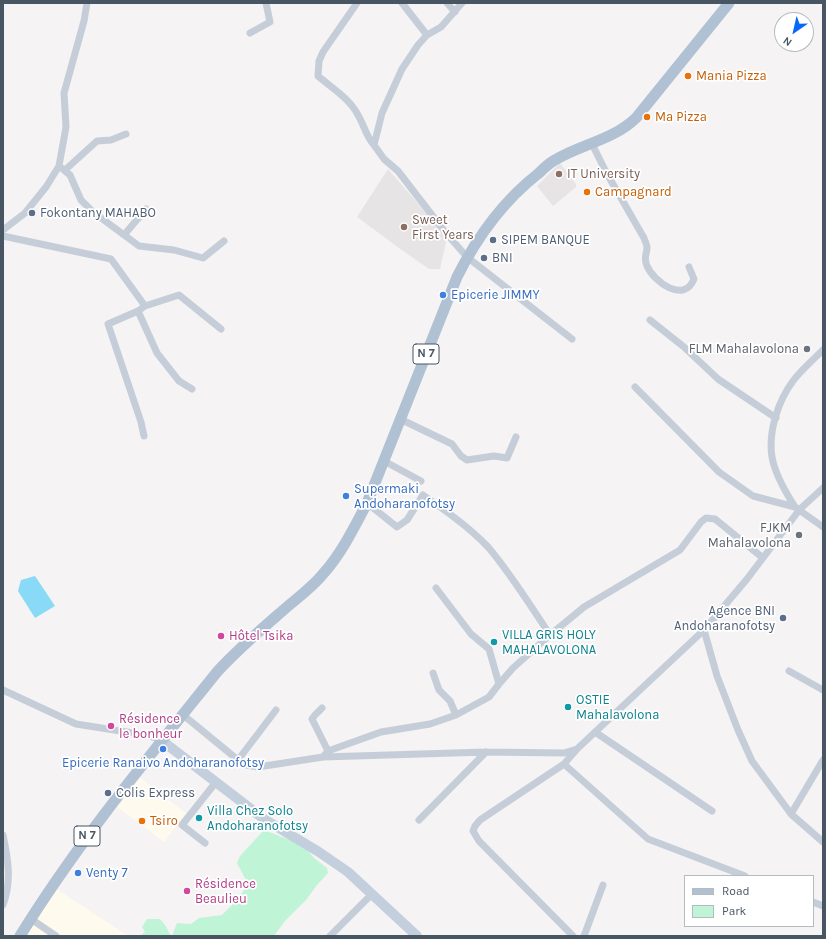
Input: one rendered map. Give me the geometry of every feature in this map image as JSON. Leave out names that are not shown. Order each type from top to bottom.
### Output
[{"type":"main road","name":"N 7","points":[[20,936],[81,843],[161,740],[229,658],[315,584],[324,574],[347,539],[367,503],[457,277],[467,257],[493,219],[510,197],[554,160],[592,144],[628,126],[729,3]]},
{"type":"street","points":[[62,168],[66,127],[64,93],[88,3]]},
{"type":"street","points":[[250,33],[270,22],[266,3]]},
{"type":"street","points":[[357,3],[323,52],[319,61],[318,76],[348,100],[358,115],[370,140],[384,159],[398,171],[445,232],[467,257],[572,339]]},
{"type":"street","points":[[402,3],[427,35]]},
{"type":"street","points":[[447,3],[455,12]]},
{"type":"street","points":[[374,145],[382,113],[402,69],[418,45],[427,35],[441,28],[462,3]]},
{"type":"street","points":[[3,230],[25,213],[62,168],[97,141],[111,140],[126,134]]},
{"type":"street","points":[[592,144],[606,172],[644,238],[647,247],[644,254],[645,261],[647,267],[655,278],[674,290],[684,291],[691,285],[694,279],[690,267]]},
{"type":"street","points":[[62,168],[70,175],[81,200],[93,212],[139,246],[174,250],[203,258],[224,240]]},
{"type":"street","points":[[124,235],[146,209]]},
{"type":"street","points":[[3,236],[111,259],[144,306]]},
{"type":"street","points":[[144,436],[141,422],[108,324],[138,311],[144,306],[179,295],[221,329]]},
{"type":"street","points":[[138,311],[157,353],[180,381],[192,389]]},
{"type":"street","points":[[650,320],[679,342],[718,378],[776,418]]},
{"type":"street","points":[[823,350],[793,381],[785,394],[776,418],[772,440],[772,457],[778,475],[788,496],[798,508],[823,527]]},
{"type":"street","points":[[635,387],[719,472],[753,496],[798,508]]},
{"type":"street","points":[[400,419],[452,444],[461,456],[467,460],[494,456],[507,458],[516,437]]},
{"type":"street","points":[[384,461],[421,481]]},
{"type":"street","points":[[573,936],[479,841],[473,831],[475,826],[480,820],[564,764],[577,749],[704,630],[747,579],[794,518],[798,508],[823,488]]},
{"type":"street","points":[[367,503],[397,527],[407,520],[423,495],[455,517],[487,547],[511,577],[550,635]]},
{"type":"street","points":[[326,754],[381,732],[430,724],[456,715],[489,697],[513,668],[550,635],[584,607],[680,550],[701,522],[706,518],[715,519],[763,558]]},
{"type":"street","points":[[436,588],[470,634],[489,649],[499,684]]},
{"type":"street","points":[[704,630],[717,676],[738,730],[752,760],[791,814],[823,842]]},
{"type":"street","points":[[789,671],[823,690]]},
{"type":"street","points":[[433,673],[439,690],[450,702],[456,715]]},
{"type":"street","points":[[3,690],[76,724],[161,740],[264,819],[319,852],[342,868],[417,936]]},
{"type":"street","points":[[322,708],[312,719],[326,754]]},
{"type":"street","points":[[238,760],[276,710]]},
{"type":"street","points":[[182,714],[238,760],[246,765],[258,767],[326,754],[486,752],[564,753],[577,749]]},
{"type":"street","points":[[595,732],[712,811]]},
{"type":"street","points":[[419,820],[486,752]]},
{"type":"street","points":[[791,814],[823,760]]},
{"type":"street","points":[[564,764],[648,839],[743,875]]},
{"type":"street","points":[[204,843],[182,825],[216,782]]},
{"type":"street","points":[[3,835],[7,852],[9,880],[3,902]]},
{"type":"street","points":[[584,936],[603,885]]},
{"type":"street","points":[[330,936],[372,894]]},
{"type":"street","points":[[31,919],[56,936]]},
{"type":"shaded area","name":"IT University","points":[[560,163],[576,184],[576,187],[553,206],[537,186]]},
{"type":"shaded area","name":"Sweet First Years","points":[[388,169],[447,237],[440,269],[429,269],[357,217]]},
{"type":"shaded area","points":[[139,777],[186,813],[164,842],[116,806]]},
{"type":"shaded area","points":[[52,886],[128,936],[56,936],[31,919]]},
{"type":"shaded area","points":[[31,923],[52,936],[23,936]]},
{"type":"green space","points":[[264,830],[303,845],[314,858],[327,868],[328,873],[306,900],[285,921],[274,936],[172,936],[177,923],[191,924],[199,918],[222,915],[238,899],[248,884],[237,863],[240,856]]},
{"type":"green space","points":[[147,919],[160,919],[171,936],[140,936],[145,932],[142,927]]},
{"type":"water","points":[[35,576],[55,606],[35,618],[18,591],[21,580]]},
{"type":"place","name":"Mania Pizza","points":[[688,76]]},
{"type":"place","name":"Ma Pizza","points":[[647,117]]},
{"type":"place","name":"IT University","points":[[559,174]]},
{"type":"place","name":"Campagnard","points":[[587,192]]},
{"type":"place","name":"Fokontany MAHABO","points":[[32,213]]},
{"type":"place","name":"Sweet First Years","points":[[404,227]]},
{"type":"place","name":"SIPEM BANQUE","points":[[493,240]]},
{"type":"place","name":"BNI","points":[[484,258]]},
{"type":"place","name":"Epicerie JIMMY","points":[[443,295]]},
{"type":"place","name":"FLM Mahalavolona","points":[[807,349]]},
{"type":"place","name":"Supermaki Andoharanofotsy","points":[[346,496]]},
{"type":"place","name":"FJKM Mahalavolona","points":[[799,535]]},
{"type":"place","name":"Agence BNI Andoharanofotsy","points":[[783,618]]},
{"type":"place","name":"Hôtel Tsika","points":[[221,636]]},
{"type":"place","name":"VILLA GRIS HOLY MAHALAVOLONA","points":[[494,642]]},
{"type":"place","name":"OSTIE Mahalavolona","points":[[568,707]]},
{"type":"place","name":"Résidence le bonheur","points":[[111,726]]},
{"type":"place","name":"Epicerie Ranaivo Andoharanofotsy","points":[[163,749]]},
{"type":"place","name":"Colis Express","points":[[108,793]]},
{"type":"place","name":"Villa Chez Solo Andoharanofotsy","points":[[199,818]]},
{"type":"place","name":"Tsiro","points":[[142,821]]},
{"type":"place","name":"Venty 7","points":[[78,873]]},
{"type":"place","name":"Résidence Beaulieu","points":[[187,891]]}]
